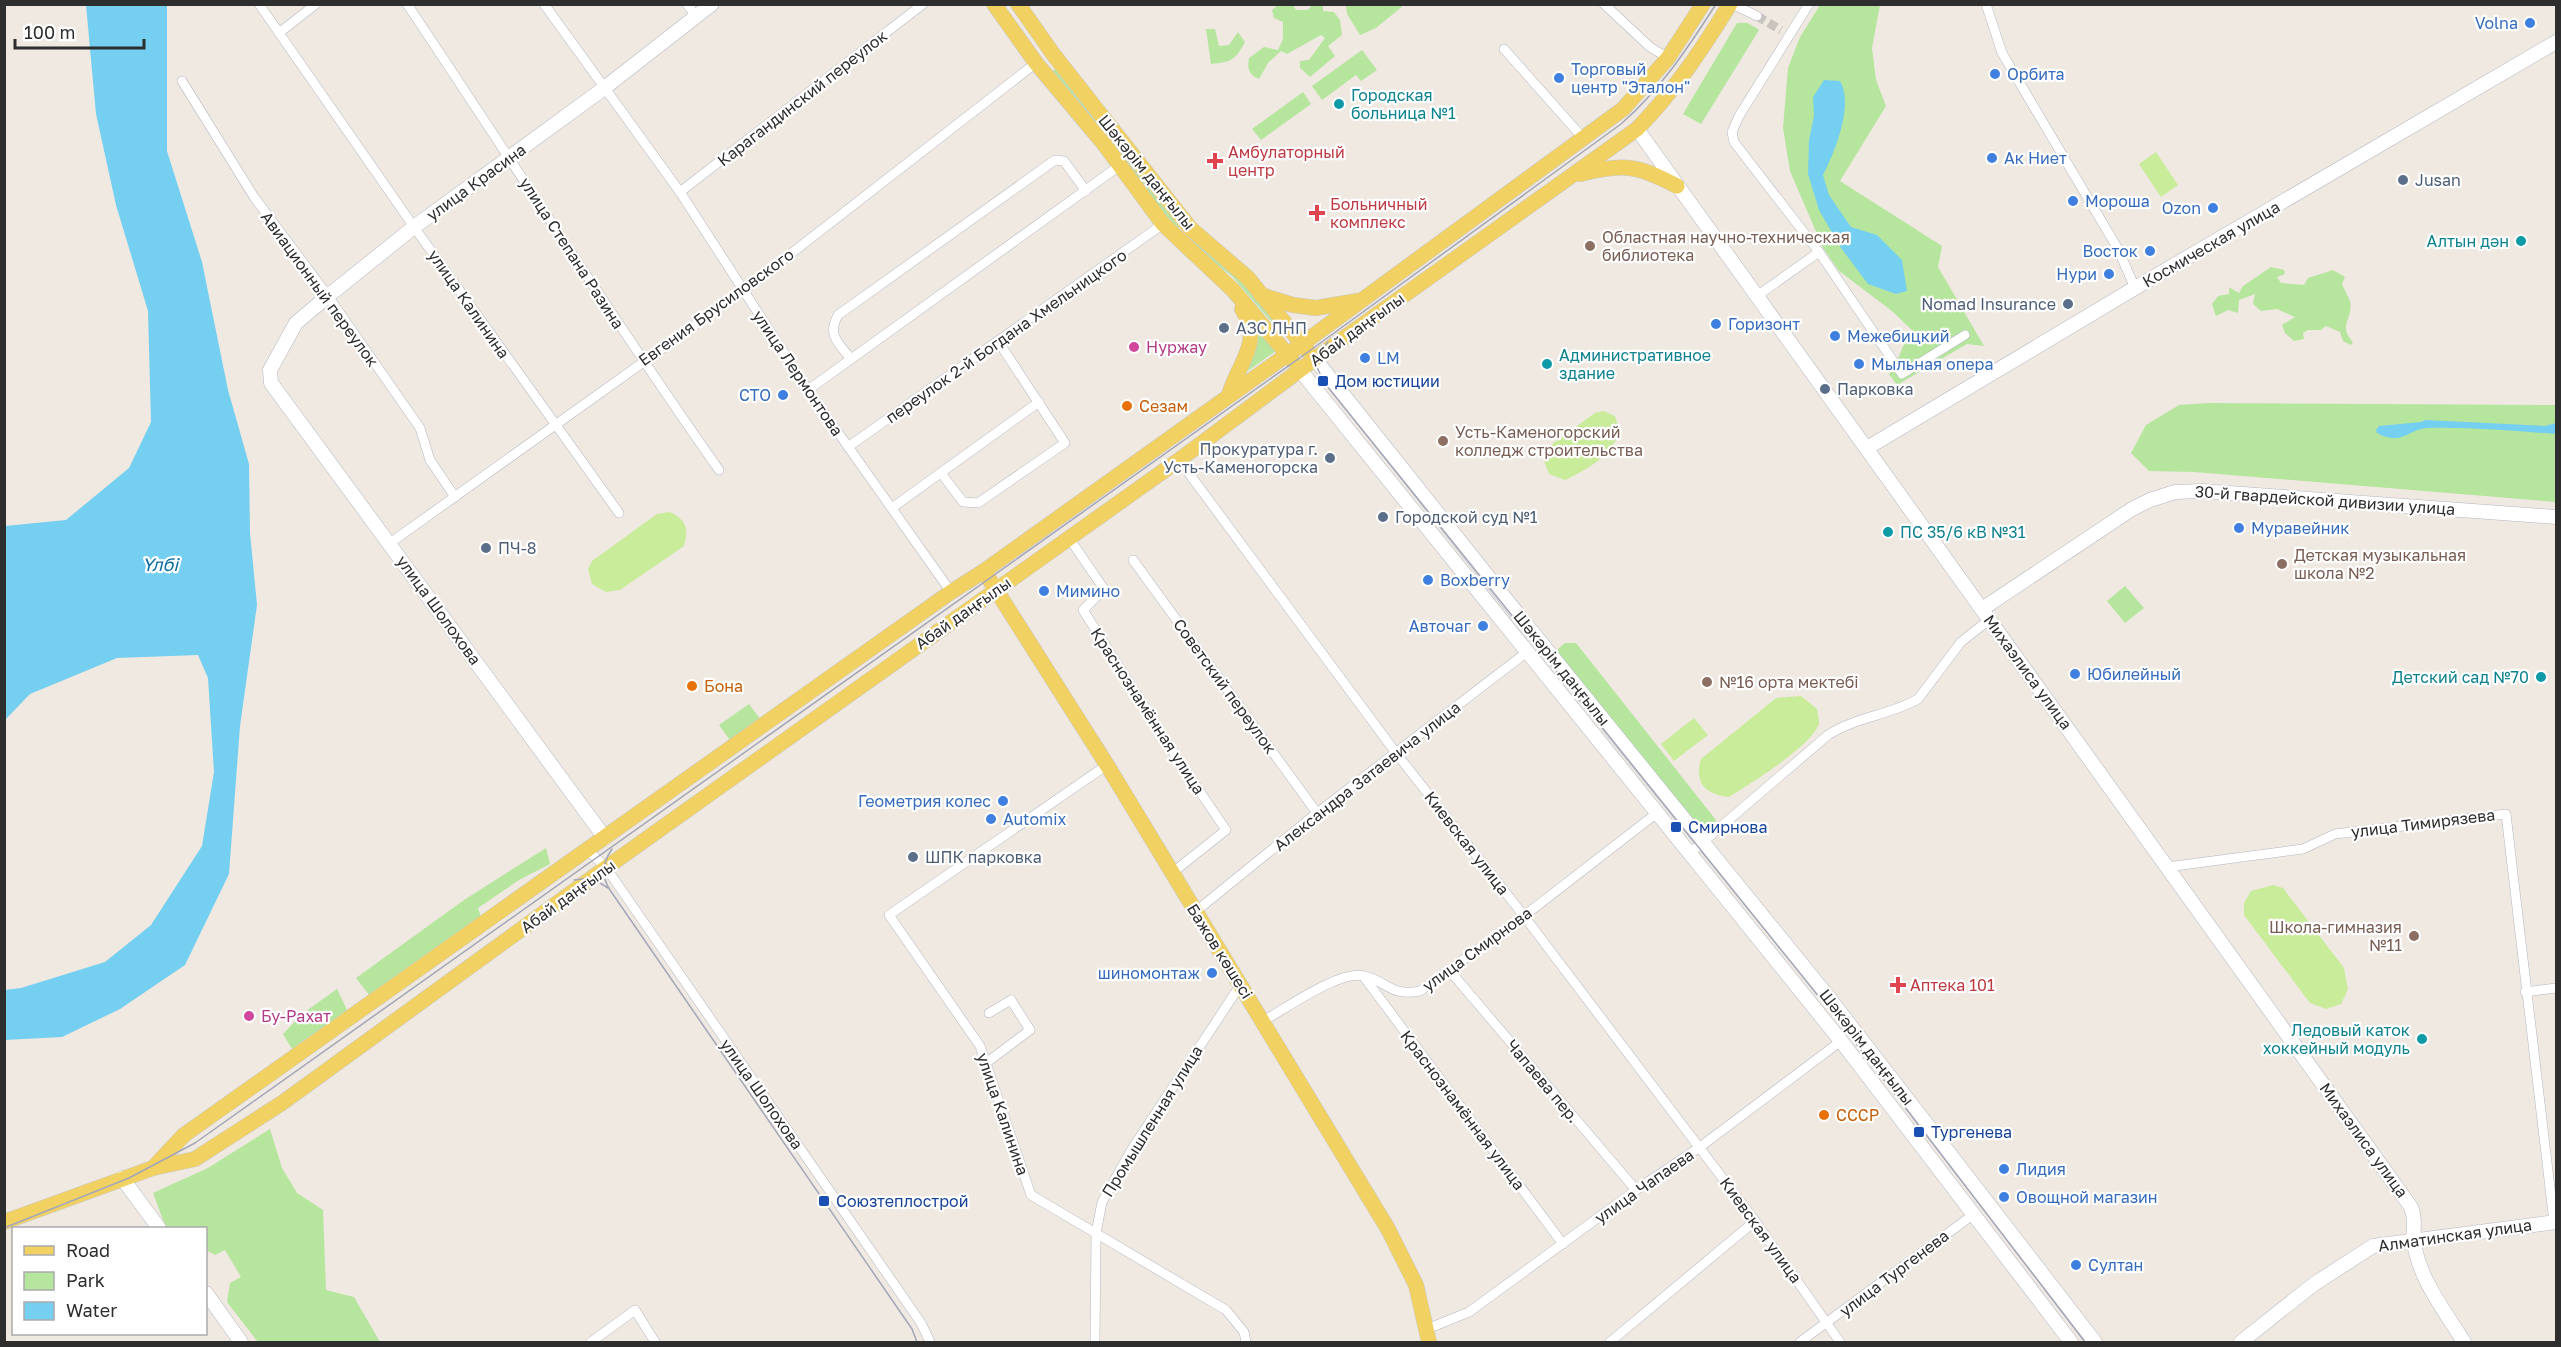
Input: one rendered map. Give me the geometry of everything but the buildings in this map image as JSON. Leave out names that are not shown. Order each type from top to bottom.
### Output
[{"type":"main road","name":"улица Красина","points":[[271,383],[270,370],[296,323],[414,227],[603,89],[712,4]]},
{"type":"main road","name":"Шәкәрім даңғылы","points":[[994,4],[1036,63],[1163,224],[1237,295],[1287,354],[1658,813],[1841,1041],[2071,1342]]},
{"type":"main road","name":"Шәкәрім даңғылы","points":[[1018,4],[1053,54],[1190,228],[1248,278],[1315,359],[1854,1029],[2095,1342]]},
{"type":"main road","name":"Абай даңғылы","points":[[153,1168],[184,1135],[951,592],[984,572],[1302,344],[1623,109],[1668,58],[1703,4]]},
{"type":"main road","name":"Абай даңғылы","points":[[4,1222],[153,1168],[195,1159],[282,1103],[1637,129],[1686,74],[1731,4]]},
{"type":"main road","name":"Космическая улица","points":[[1867,448],[2556,42]]},
{"type":"main road","points":[[1036,63],[1053,54]]},
{"type":"main road","name":"Михаэлиса улица","points":[[1623,109],[2411,1207],[2416,1220],[2414,1242],[2425,1280],[2464,1342]]},
{"type":"main road","points":[[1571,176],[1608,167],[1630,167],[1651,172],[1677,186]]},
{"type":"main road","points":[[1178,240],[1190,228]]},
{"type":"main road","points":[[1229,395],[1252,336],[1237,295]]},
{"type":"main road","points":[[1261,295],[1293,305],[1316,308],[1362,300]]},
{"type":"main road","name":"улица Шолохова","points":[[271,383],[605,838]]},
{"type":"main road","name":"30-й гвардейской дивизии улица","points":[[1986,614],[2132,509],[2175,492],[2244,493],[2556,517]]},
{"type":"main road","name":"Бажов көшесі","points":[[984,572],[1107,765],[1398,1247],[1416,1285],[1428,1336]]},
{"type":"main road","name":"Александра Затаевича улица","points":[[1527,652],[1540,641]]},
{"type":"main road","name":"улица Смирнова","points":[[1658,813],[1671,803]]},
{"type":"main road","name":"улица Чапаева","points":[[1841,1041],[1854,1029]]},
{"type":"main road","points":[[123,1179],[158,1227]]},
{"type":"main road","name":"улица Тургенева","points":[[1974,1214],[1989,1203]]},
{"type":"main road","name":"Алматинская улица","points":[[2241,1342],[2314,1284],[2354,1256],[2373,1246],[2555,1222]]},
{"type":"main road","points":[[207,1294],[241,1342]]},
{"type":"street","name":"улица Калинина","points":[[259,4],[414,227],[620,513]]},
{"type":"street","points":[[279,33],[316,4]]},
{"type":"street","name":"улица Степана Разина","points":[[407,4],[642,361],[719,470]]},
{"type":"street","name":"улица Лермонтова","points":[[544,4],[603,89],[680,192],[808,390],[951,592]]},
{"type":"street","points":[[687,4],[696,16]]},
{"type":"street","name":"Карагандинский переулок","points":[[680,192],[923,4]]},
{"type":"street","points":[[1604,4],[1650,47],[1668,58]]},
{"type":"street","points":[[1731,4],[1757,16]]},
{"type":"street","points":[[1809,4],[1786,32],[1731,132],[1734,142],[1819,252],[1902,374],[1965,335]]},
{"type":"street","points":[[1986,4],[2002,53],[2118,249],[2135,288]]},
{"type":"street","points":[[1504,49],[1583,138]]},
{"type":"street","name":"Евгения Брусиловского","points":[[390,543],[743,291],[1036,63]]},
{"type":"street","name":"Авиационный переулок","points":[[182,81],[254,197],[328,296],[420,428],[429,460],[455,496]]},
{"type":"street","points":[[850,359],[832,334],[838,315],[1055,159],[1064,161],[1086,191]]},
{"type":"street","points":[[808,390],[1119,166]]},
{"type":"street","name":"переулок 2-й Богдана Хмельницкого","points":[[848,447],[1163,224]]},
{"type":"street","points":[[1757,296],[1819,252]]},
{"type":"street","points":[[941,473],[963,502],[978,503],[1065,443],[998,341]]},
{"type":"street","points":[[892,508],[1039,402]]},
{"type":"street","name":"Киевская улица","points":[[1179,460],[1396,753],[1700,1147],[1840,1342]]},
{"type":"street","name":"Краснознамённая улица","points":[[1069,538],[1104,589],[1083,610],[1177,758],[1226,830],[1172,873]]},
{"type":"street","name":"Советский переулок","points":[[1133,560],[1317,813]]},
{"type":"street","points":[[1690,853],[1834,731],[1918,699],[1961,642],[1986,614]]},
{"type":"street","name":"Александра Затаевича улица","points":[[1195,912],[1317,813],[1527,652]]},
{"type":"street","name":"улица Калинина","points":[[1107,765],[889,915],[980,1046],[1031,1195],[1226,1310],[1244,1332],[1246,1342]]},
{"type":"street","name":"улица Смирнова","points":[[1363,975],[1404,995],[1420,991],[1524,916],[1658,813]]},
{"type":"street","name":"улица Тимирязева","points":[[2167,867],[2303,849],[2335,834],[2506,814],[2525,992],[2555,1222]]},
{"type":"street","name":"улица Шолохова","points":[[588,850],[606,868],[921,1323],[930,1342]]},
{"type":"street","name":"Чапаева пер.","points":[[1450,971],[1636,1190]]},
{"type":"street","points":[[1263,1021],[1344,975],[1363,975]]},
{"type":"street","name":"Краснознамённая улица","points":[[1363,975],[1563,1244]]},
{"type":"street","name":"Промышленная улица","points":[[1095,1342],[1096,1233],[1102,1202],[1132,1149],[1241,984]]},
{"type":"street","points":[[2525,992],[2556,988]]},
{"type":"street","points":[[986,1063],[1030,1030],[1011,1000],[989,1013]]},
{"type":"street","name":"улица Чапаева","points":[[1428,1336],[1469,1312],[1636,1190],[1700,1147],[1841,1041]]},
{"type":"street","name":"улица Тургенева","points":[[1800,1342],[1974,1214]]},
{"type":"street","points":[[1610,1342],[1755,1221]]},
{"type":"street","points":[[591,1342],[635,1310],[655,1342]]},
{"type":"green space","points":[[1279,4],[1293,5],[1296,10],[1308,10],[1312,5],[1323,5],[1323,11],[1334,12],[1340,20],[1342,35],[1328,46],[1335,56],[1310,77],[1300,68],[1300,61],[1309,60],[1325,38],[1321,35],[1287,54],[1281,51],[1268,63],[1259,79],[1250,71],[1249,58],[1264,47],[1278,50],[1283,39],[1283,22],[1274,18],[1272,10]]},
{"type":"green space","points":[[1404,5],[1376,28],[1360,35],[1347,14],[1346,6]]},
{"type":"green space","points":[[1820,5],[1880,5],[1872,48],[1876,80],[1886,106],[1840,181],[1942,246],[1938,267],[1984,346],[1967,344],[1897,385],[1889,374],[1913,331],[1892,311],[1839,271],[1823,248],[1790,171],[1783,128],[1788,68],[1800,37]]},
{"type":"green space","points":[[1737,23],[1748,23],[1759,30],[1701,124],[1683,114]]},
{"type":"green space","points":[[1206,29],[1215,29],[1219,46],[1229,45],[1238,32],[1245,42],[1232,59],[1211,64]]},
{"type":"green space","points":[[1362,50],[1377,70],[1361,81],[1356,75],[1322,100],[1312,86]]},
{"type":"green space","points":[[1056,68],[1180,226],[1177,229],[1053,71]]},
{"type":"green space","points":[[1303,92],[1311,104],[1261,140],[1252,129]]},
{"type":"green space","points":[[2156,152],[2178,185],[2161,197],[2139,164]]},
{"type":"green space","points":[[1192,240],[1235,274],[1288,333],[1284,336],[1232,276],[1189,243]]},
{"type":"green space","points":[[2271,267],[2284,270],[2285,274],[2277,277],[2281,283],[2304,285],[2308,278],[2333,270],[2345,277],[2342,284],[2351,307],[2346,331],[2353,342],[2351,345],[2343,341],[2340,332],[2326,326],[2321,330],[2308,330],[2303,333],[2304,339],[2294,341],[2285,333],[2282,325],[2295,317],[2277,309],[2261,311],[2253,304],[2255,294],[2239,300],[2238,313],[2228,310],[2216,316],[2212,304],[2218,296],[2229,294],[2229,287],[2239,293],[2243,286]]},
{"type":"green space","points":[[1253,321],[1276,351],[1242,375]]},
{"type":"green space","points":[[2209,403],[2556,405],[2556,502],[2194,472],[2149,471],[2131,453],[2146,425],[2179,405]]},
{"type":"green space","points":[[1604,411],[1615,416],[1620,432],[1616,441],[1604,455],[1583,471],[1565,480],[1549,474],[1544,461],[1544,450],[1595,413]]},
{"type":"green space","points":[[670,512],[680,518],[685,525],[684,546],[620,590],[606,592],[592,584],[588,569],[592,561],[657,514]]},
{"type":"green space","points":[[2125,586],[2144,608],[2125,623],[2107,601]]},
{"type":"green space","points":[[1565,643],[1576,643],[1716,820],[1713,826],[1703,831],[1556,651]]},
{"type":"green space","points":[[1801,696],[1817,709],[1819,720],[1814,732],[1806,742],[1779,764],[1729,797],[1714,793],[1703,786],[1699,775],[1701,759],[1776,698]]},
{"type":"green space","points":[[749,704],[763,723],[732,743],[719,725]]},
{"type":"green space","points":[[1694,718],[1708,735],[1674,761],[1661,744]]},
{"type":"green space","points":[[546,848],[550,864],[519,880],[478,908],[481,917],[370,996],[356,978],[464,900]]},
{"type":"green space","points":[[2273,885],[2283,888],[2344,968],[2348,989],[2341,1004],[2326,1009],[2310,1003],[2244,915],[2244,903],[2251,891]]},
{"type":"green space","points":[[337,989],[347,1010],[292,1049],[283,1034],[302,1014]]},
{"type":"green space","points":[[270,1129],[282,1168],[297,1193],[323,1210],[326,1290],[354,1297],[380,1342],[258,1342],[227,1302],[230,1283],[241,1277],[225,1250],[215,1255],[207,1251],[207,1227],[166,1227],[153,1193],[208,1168]]},
{"type":"water","name":"Үлбі","points":[[86,5],[167,5],[167,151],[202,262],[228,390],[249,464],[250,533],[257,605],[240,726],[229,874],[185,965],[120,1009],[62,1037],[5,1040],[5,990],[21,988],[105,962],[151,925],[202,846],[214,772],[208,678],[198,655],[117,658],[30,694],[5,720],[5,526],[66,520],[129,468],[151,422],[148,311],[116,205],[96,114]]},
{"type":"water","points":[[1824,80],[1840,81],[1845,102],[1841,128],[1833,154],[1823,175],[1829,195],[1851,227],[1877,235],[1902,260],[1907,291],[1896,294],[1868,284],[1841,248],[1819,210],[1808,174],[1809,140],[1814,116],[1813,97]]},
{"type":"water","points":[[2425,420],[2545,426],[2556,423],[2556,434],[2430,428],[2400,438],[2393,438],[2377,433],[2376,430],[2379,426]]},
{"type":"tunnel","points":[[1757,16],[1781,30]]},
{"type":"tram line","points":[[4,1228],[129,1178],[195,1143],[1308,352],[1621,124],[1661,83],[1716,4]]},
{"type":"tram line","points":[[1328,342],[1318,354],[1315,362],[1323,381],[1849,1034],[2085,1342]]},
{"type":"tram line","points":[[612,849],[606,859],[604,870],[605,880],[610,890],[912,1329],[917,1342]]},
{"type":"tram line","points":[[574,880],[592,878],[608,888]]},
{"type":"place","name":"Volna","points":[[2530,23]]},
{"type":"place","name":"Орбита","points":[[1995,74]]},
{"type":"place","name":"Торговый центр \"Эталон\"","points":[[1559,78]]},
{"type":"place","name":"Городская больница №1","points":[[1339,104]]},
{"type":"place","name":"Ак Ниет","points":[[1992,158]]},
{"type":"place","name":"Амбулаторный центр","points":[[1215,161]]},
{"type":"place","name":"Jusan","points":[[2403,180]]},
{"type":"place","name":"Мороша","points":[[2073,201]]},
{"type":"place","name":"Ozon","points":[[2213,208]]},
{"type":"place","name":"Больничный комплекс","points":[[1317,213]]},
{"type":"place","name":"Алтын дән","points":[[2521,241]]},
{"type":"place","name":"Областная научно-техническая библиотека","points":[[1590,246]]},
{"type":"place","name":"Восток","points":[[2150,251]]},
{"type":"place","name":"Нури","points":[[2109,274]]},
{"type":"place","name":"Nomad Insurance","points":[[2068,304]]},
{"type":"place","name":"Горизонт","points":[[1716,324]]},
{"type":"place","name":"АЗС ЛНП","points":[[1224,328]]},
{"type":"place","name":"Межебицкий","points":[[1835,336]]},
{"type":"place","name":"Нуржау","points":[[1134,347]]},
{"type":"place","name":"LM","points":[[1365,358]]},
{"type":"place","name":"Административное здание","points":[[1547,364]]},
{"type":"place","name":"Мыльная опера","points":[[1859,364]]},
{"type":"place","name":"Дом юстиции","points":[[1323,381]]},
{"type":"place","name":"Парковка","points":[[1825,389]]},
{"type":"place","name":"СТО","points":[[783,395]]},
{"type":"place","name":"Сезам","points":[[1127,406]]},
{"type":"place","name":"Усть-Каменогорский колледж строительства","points":[[1443,441]]},
{"type":"place","name":"Прокуратура г. Усть-Каменогорска","points":[[1330,458]]},
{"type":"place","name":"Городской суд №1","points":[[1383,517]]},
{"type":"place","name":"Муравейник","points":[[2239,528]]},
{"type":"place","name":"ПС 35/6 кВ №31","points":[[1888,532]]},
{"type":"place","name":"ПЧ-8","points":[[486,548]]},
{"type":"place","name":"Детская музыкальная школа №2","points":[[2282,564]]},
{"type":"place","name":"Boxberry","points":[[1428,580]]},
{"type":"place","name":"Мимино","points":[[1044,591]]},
{"type":"place","name":"Авточаг","points":[[1483,626]]},
{"type":"place","name":"Юбилейный","points":[[2075,674]]},
{"type":"place","name":"Детский сад №70","points":[[2541,677]]},
{"type":"place","name":"№16 орта мектебі","points":[[1707,682]]},
{"type":"place","name":"Бона","points":[[692,686]]},
{"type":"place","name":"Геометрия колес","points":[[1003,801]]},
{"type":"place","name":"Automix","points":[[991,819]]},
{"type":"place","name":"Смирнова","points":[[1676,827]]},
{"type":"place","name":"ШПК парковка","points":[[913,857]]},
{"type":"place","name":"Школа-гимназия №11","points":[[2414,936]]},
{"type":"place","name":"шиномонтаж","points":[[1212,973]]},
{"type":"place","name":"Аптека 101","points":[[1898,985]]},
{"type":"place","name":"Бу-Рахат","points":[[249,1016]]},
{"type":"place","name":"Ледовый каток хоккейный модуль","points":[[2422,1039]]},
{"type":"place","name":"СССР","points":[[1824,1115]]},
{"type":"place","name":"Тургенева","points":[[1919,1132]]},
{"type":"place","name":"Лидия","points":[[2004,1169]]},
{"type":"place","name":"Овощной магазин","points":[[2004,1197]]},
{"type":"place","name":"Союзтеплострой","points":[[824,1201]]},
{"type":"place","name":"Султан","points":[[2076,1265]]}]
